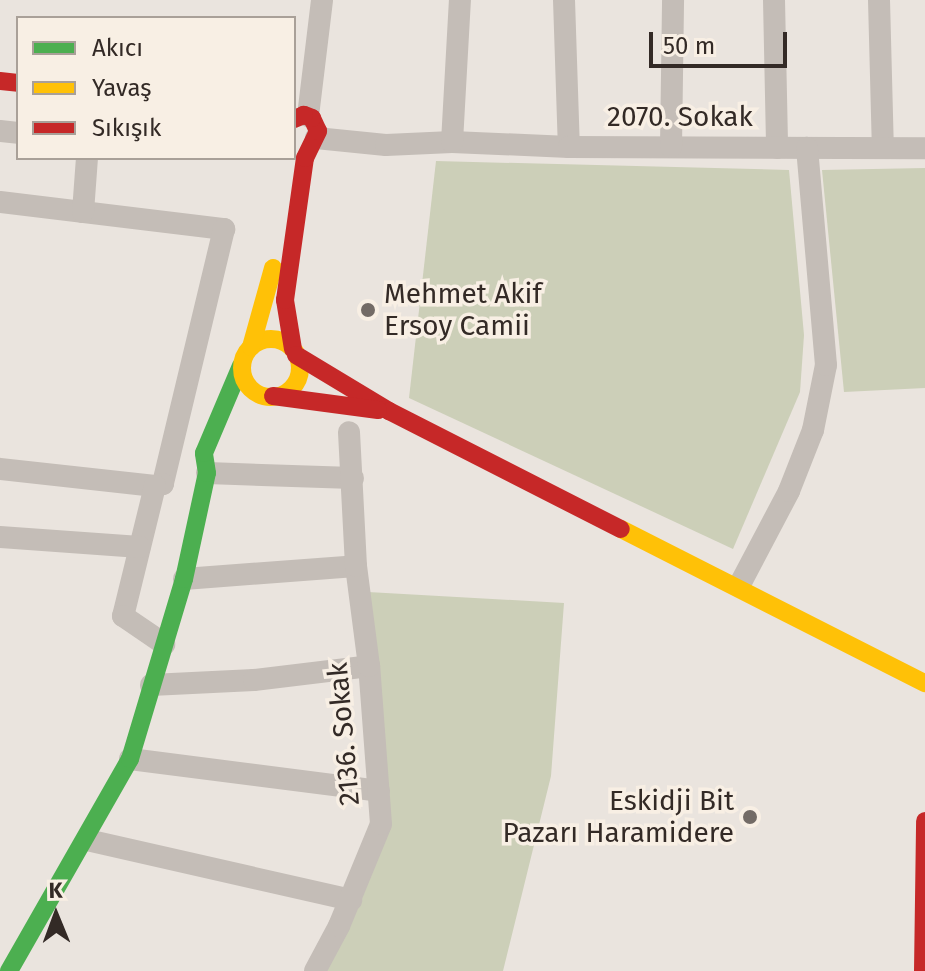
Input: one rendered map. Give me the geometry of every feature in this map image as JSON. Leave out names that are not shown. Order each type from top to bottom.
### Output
[{"type":"street","points":[[296,158],[322,0]]},
{"type":"street","points":[[444,142],[460,0]]},
{"type":"street","points":[[564,0],[569,147]]},
{"type":"street","points":[[671,147],[673,0]]},
{"type":"street","points":[[774,0],[777,148]]},
{"type":"street","points":[[879,0],[883,148]]},
{"type":"street","points":[[207,473],[221,460],[241,412],[267,396],[294,385],[300,367],[284,304],[301,133]]},
{"type":"street","name":"2070. Sokak","points":[[301,133],[386,145],[444,142],[569,147],[925,148]]},
{"type":"street","points":[[739,586],[789,491],[813,430],[826,365],[807,148]]},
{"type":"street","points":[[83,212],[87,160]]},
{"type":"street","points":[[0,963],[13,963],[87,840],[130,759],[184,579],[207,473],[204,453],[232,381],[251,347],[270,290],[296,160]]},
{"type":"street","points":[[0,202],[224,229],[163,484],[155,486],[0,469]]},
{"type":"street","points":[[251,347],[266,339],[276,339],[389,411],[925,683]]},
{"type":"street","points":[[241,366],[246,384],[267,396],[389,411]]},
{"type":"street","name":"2136. Sokak","points":[[315,971],[351,900],[381,824],[369,666],[356,566],[349,432]]},
{"type":"street","points":[[207,473],[353,478]]},
{"type":"street","points":[[155,486],[123,616],[164,644]]},
{"type":"street","points":[[0,537],[140,547]]},
{"type":"street","points":[[184,579],[356,566]]},
{"type":"street","points":[[151,685],[254,680],[369,666]]},
{"type":"street","points":[[130,759],[379,791]]},
{"type":"street","points":[[923,971],[925,821]]},
{"type":"street","points":[[87,840],[351,900]]},
{"type":"green space","points":[[436,161],[789,170],[804,335],[800,392],[733,549],[409,398]]},
{"type":"green space","points":[[925,168],[925,388],[844,392],[822,170]]},
{"type":"green space","points":[[368,592],[564,603],[551,776],[503,971],[324,971],[389,824]]},
{"type":"traffic: fast","points":[[9,971],[130,759],[184,579],[207,473],[204,453],[241,366]]},
{"type":"traffic: slow","points":[[251,347],[273,268]]},
{"type":"traffic: slow","points":[[271,339],[282,341],[291,348],[298,357],[300,368],[298,379],[291,388],[282,395],[271,397],[260,395],[251,388],[244,379],[242,368],[244,357],[251,348],[260,341],[271,339]]},
{"type":"traffic: slow","points":[[621,529],[925,683]]},
{"type":"traffic: jam","points":[[0,81],[16,83]]},
{"type":"traffic: jam","points":[[293,349],[285,300],[305,158],[318,131],[312,118],[304,115],[296,118]]},
{"type":"traffic: jam","points":[[296,355],[389,411],[621,529]]},
{"type":"traffic: jam","points":[[273,396],[378,410]]},
{"type":"traffic: jam","points":[[923,971],[925,821]]},
{"type":"place","name":"Mehmet Akif Ersoy Camii","points":[[368,310]]},
{"type":"place","name":"Eskidji Bit Pazarı Haramidere","points":[[750,817]]}]
